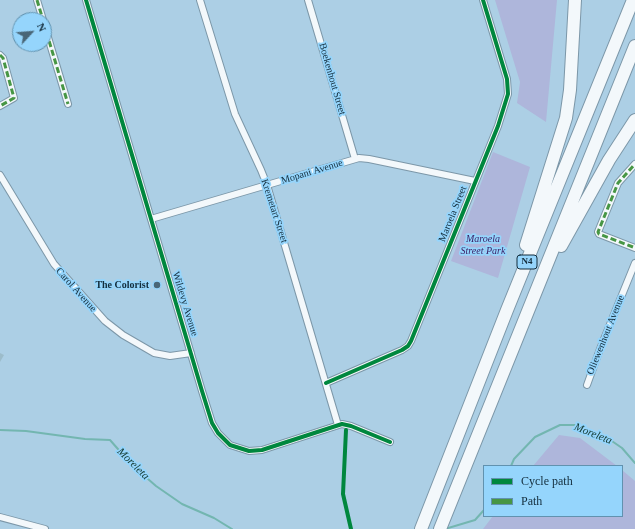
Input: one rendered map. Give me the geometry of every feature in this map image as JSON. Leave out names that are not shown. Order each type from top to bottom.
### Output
[{"type":"highway","points":[[507,310],[566,118],[570,90],[575,0]]},
{"type":"highway","name":"N4","points":[[421,527],[507,310],[633,0]]},
{"type":"highway","name":"N4","points":[[440,529],[635,46]]},
{"type":"highway","points":[[538,288],[609,160],[635,120]]},
{"type":"street","points":[[37,0],[41,12]]},
{"type":"street","name":"Wildevy Avenue","points":[[86,0],[213,425],[220,436],[230,444],[249,451],[262,450],[338,425],[346,424],[390,442]]},
{"type":"street","name":"Kremetart Street","points":[[200,0],[234,114],[267,185],[338,425]]},
{"type":"street","name":"Boekenhout Street","points":[[308,0],[355,159]]},
{"type":"street","name":"Maroela Street","points":[[326,383],[395,354],[408,346],[502,115],[508,91],[507,79],[483,0]]},
{"type":"street","points":[[52,51],[68,104]]},
{"type":"street","points":[[0,55],[4,58],[14,98],[0,106]]},
{"type":"street","name":"Mopani Avenue","points":[[151,219],[355,159],[369,159],[475,181]]},
{"type":"street","points":[[635,164],[618,183],[598,232],[599,234],[635,248]]},
{"type":"street","name":"Carol Avenue","points":[[0,175],[54,264],[105,321],[124,335],[154,352],[170,356],[191,353]]},
{"type":"street","name":"Oliewenhout Avenue","points":[[587,385],[635,263]]},
{"type":"street","points":[[0,517],[44,529]]},
{"type":"green space","points":[[495,0],[557,0],[546,122],[517,103],[520,82]]},
{"type":"green space","name":"Maroela Street Park","points":[[493,152],[530,167],[498,278],[451,261]]},
{"type":"green space","points":[[559,435],[580,438],[616,465],[534,465]]},
{"type":"green space","points":[[623,471],[635,481],[635,529],[483,529],[492,517],[623,517]]},
{"type":"building","points":[[0,353],[4,355],[0,362]]},
{"type":"waterway","name":"Moreleta","points":[[511,465],[514,459],[535,437],[560,425],[575,425],[594,435],[606,437],[622,448],[635,463]]},
{"type":"waterway","name":"Moreleta","points":[[0,430],[26,431],[85,439],[110,440],[132,465],[156,486],[182,504],[214,518],[232,529]]},
{"type":"waterway","name":"Moreleta","points":[[445,529],[475,520],[483,511]]},
{"type":"marked path","points":[[37,0],[41,12]]},
{"type":"marked path","points":[[52,51],[68,104]]},
{"type":"marked path","points":[[0,55],[3,58],[14,98],[0,106]]},
{"type":"marked path","points":[[633,247],[599,234],[598,232],[618,183],[635,164]]},
{"type":"cycle path","points":[[86,0],[202,391],[212,423],[218,433],[230,445],[249,451],[262,450],[342,424],[351,426],[390,442]]},
{"type":"cycle path","points":[[326,383],[402,350],[408,346],[411,341],[498,126],[508,94],[507,79],[483,0]]},
{"type":"cycle path","points":[[346,430],[343,494],[351,529]]},
{"type":"place","name":"The Colorist","points":[[157,285]]}]
